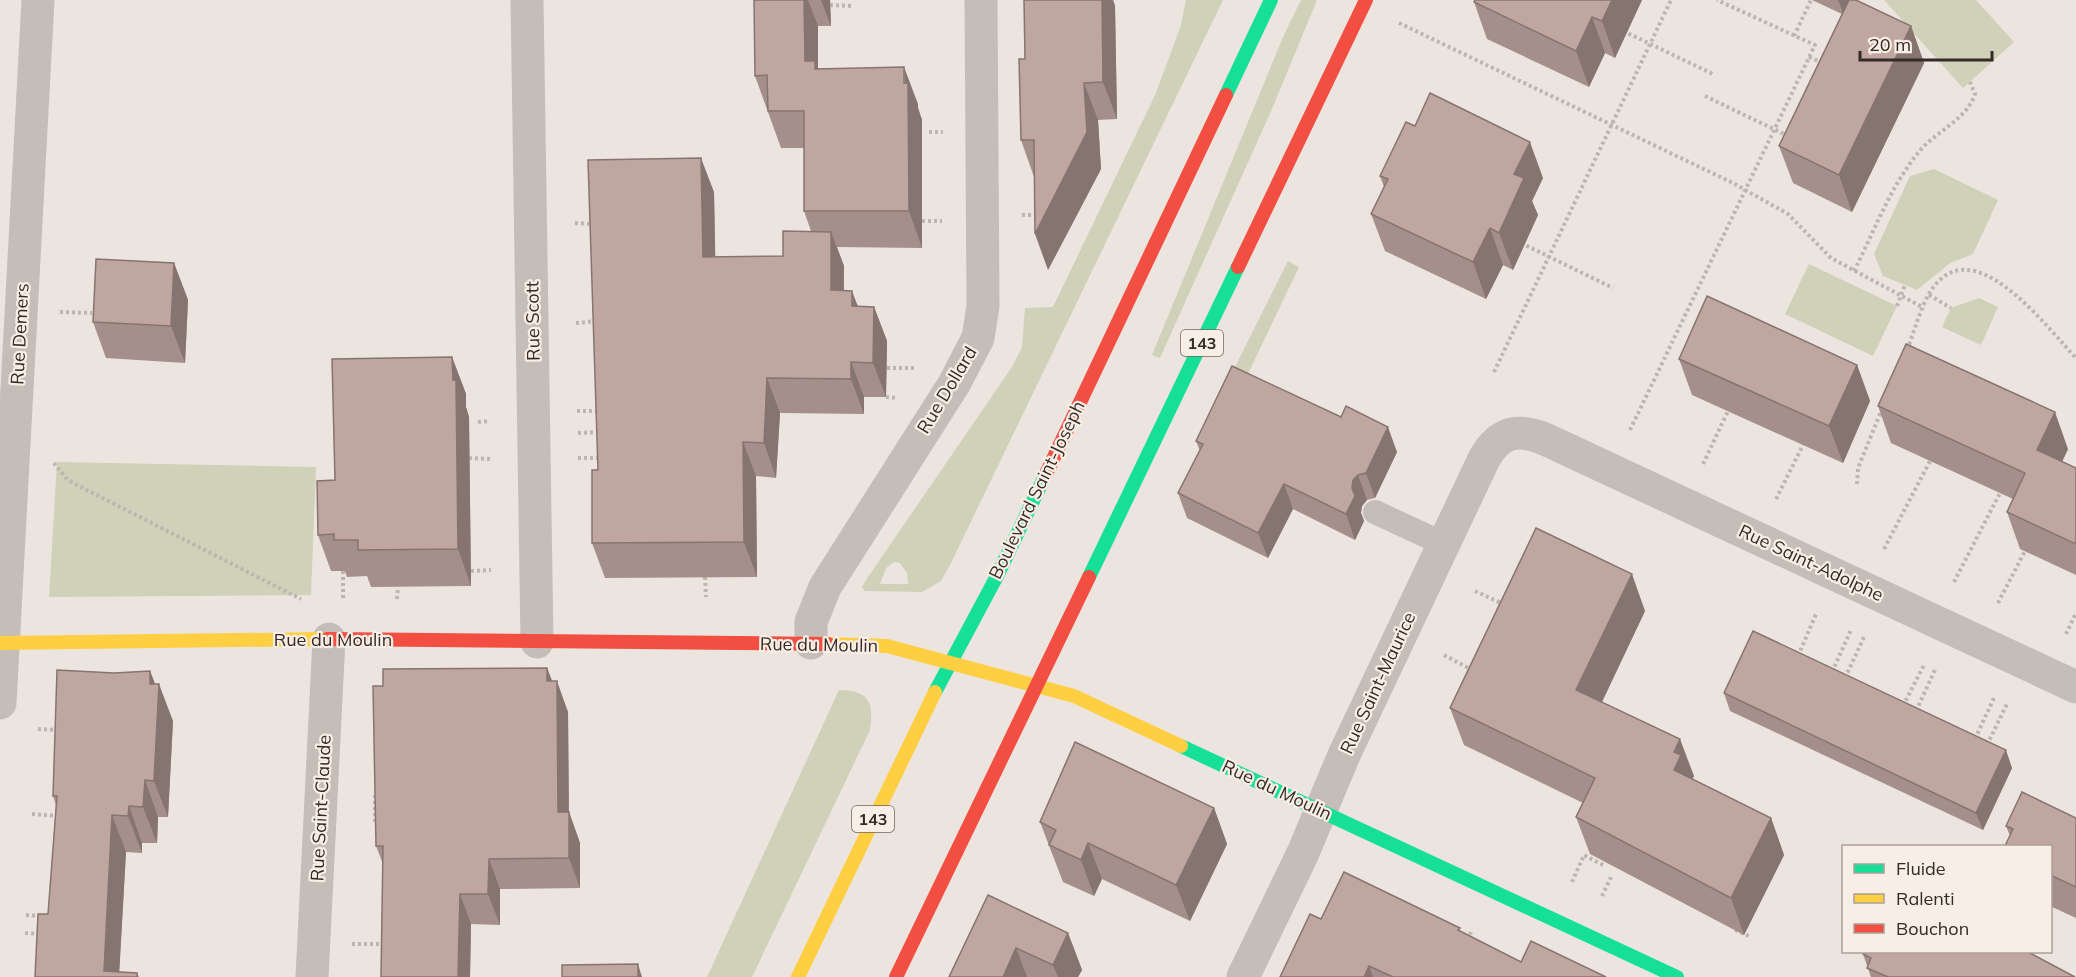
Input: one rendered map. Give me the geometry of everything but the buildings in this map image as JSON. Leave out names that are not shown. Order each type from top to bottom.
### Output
[{"type":"main road","name":"Boulevard Saint-Joseph","points":[[798,977],[949,662],[996,576],[1271,0]]},
{"type":"main road","name":"143","points":[[896,977],[1366,0]]},
{"type":"main road","name":"Rue du Moulin","points":[[2,643],[329,639],[811,643],[887,646],[1074,696],[1677,977]]},
{"type":"street","name":"Rue Demers","points":[[0,703],[7,444],[38,0]]},
{"type":"street","name":"Rue Scott","points":[[527,0],[537,642]]},
{"type":"street","name":"Rue Dollard","points":[[811,643],[811,622],[825,587],[954,384],[978,338],[982,306],[981,0]]},
{"type":"street","name":"Rue Saint-Maurice","points":[[1243,977],[1321,810],[1344,755],[1491,448],[1508,435],[1520,432],[1547,440]]},
{"type":"street","name":"Rue Saint-Adolphe","points":[[1547,440],[2076,687]]},
{"type":"street","name":"Rue Saint-Claude","points":[[312,977],[329,639]]},
{"type":"lane","points":[[1376,512],[1444,544]]},
{"type":"path","points":[[1494,372],[1671,0]]},
{"type":"path","points":[[1630,430],[1815,45],[1717,0]]},
{"type":"path","points":[[1794,36],[1812,0]]},
{"type":"path","points":[[830,5],[853,6]]},
{"type":"path","points":[[1396,21],[1612,123],[1746,190],[1788,214],[1831,258],[1924,308]]},
{"type":"path","points":[[1620,30],[1715,75]]},
{"type":"path","points":[[1809,57],[1827,65]]},
{"type":"path","points":[[1854,272],[1902,174],[1919,151],[1971,105],[1975,94],[1970,82]]},
{"type":"path","points":[[1705,96],[1792,138]]},
{"type":"path","points":[[1022,215],[1047,214]]},
{"type":"path","points":[[575,223],[600,224]]},
{"type":"path","points":[[1517,241],[1613,288]]},
{"type":"path","points":[[1902,361],[1929,295],[1940,279],[1960,270],[1983,272],[1994,277],[2026,306],[2076,358]]},
{"type":"path","points":[[1897,306],[1905,285]]},
{"type":"path","points":[[1929,295],[1951,308]]},
{"type":"path","points":[[60,312],[92,313]]},
{"type":"path","points":[[576,323],[604,320]]},
{"type":"path","points":[[1857,484],[1858,468],[1884,404]]},
{"type":"path","points":[[577,411],[608,411]]},
{"type":"path","points":[[1703,464],[1728,411]]},
{"type":"path","points":[[478,422],[489,421]]},
{"type":"path","points":[[578,433],[609,432]]},
{"type":"path","points":[[1776,499],[1803,445]]},
{"type":"path","points":[[469,458],[490,459]]},
{"type":"path","points":[[578,458],[609,458]]},
{"type":"path","points":[[52,459],[66,478],[75,484],[301,600]]},
{"type":"path","points":[[1884,549],[1930,461]]},
{"type":"path","points":[[1954,582],[2000,493]]},
{"type":"path","points":[[1998,603],[2025,551]]},
{"type":"path","points":[[471,571],[491,570]]},
{"type":"path","points":[[343,571],[343,600]]},
{"type":"path","points":[[705,577],[706,597]]},
{"type":"path","points":[[397,599],[398,587]]},
{"type":"path","points":[[1475,591],[1505,605]]},
{"type":"path","points":[[2066,634],[2076,613]]},
{"type":"path","points":[[1795,665],[1816,614]]},
{"type":"path","points":[[1828,681],[1851,630]]},
{"type":"path","points":[[1841,687],[1864,637]]},
{"type":"path","points":[[1444,655],[1474,671]]},
{"type":"path","points":[[1899,714],[1924,665]]},
{"type":"path","points":[[1911,720],[1935,670]]},
{"type":"path","points":[[1970,748],[1994,698]]},
{"type":"path","points":[[1983,754],[2007,704]]},
{"type":"path","points":[[38,729],[69,730]]},
{"type":"path","points":[[375,795],[375,822],[388,822]]},
{"type":"path","points":[[32,814],[58,816]]},
{"type":"path","points":[[1572,882],[1584,855],[1603,865]]},
{"type":"path","points":[[1602,896],[1612,874]]},
{"type":"path","points":[[26,915],[45,916]]},
{"type":"path","points":[[1735,930],[1751,937]]},
{"type":"path","points":[[1467,941],[1471,932]]},
{"type":"path","points":[[25,933],[44,934]]},
{"type":"path","points":[[349,944],[393,944]]},
{"type":"green space","points":[[1186,0],[1223,0],[950,565],[941,581],[922,592],[865,591],[862,587],[868,577],[1012,367],[1022,347],[1025,308],[1053,307],[1156,93],[1181,25]],"holes":[[[894,562],[900,563],[907,573],[908,584],[880,584],[886,568]]]},
{"type":"green space","points":[[1301,0],[1317,0],[1272,109],[1160,358],[1152,355],[1283,37]]},
{"type":"green space","points":[[1884,0],[1976,0],[2014,42],[1963,88]]},
{"type":"green space","points":[[1934,169],[1998,200],[1973,254],[1950,263],[1917,290],[1883,276],[1874,254],[1910,176]]},
{"type":"green space","points":[[1288,261],[1299,267],[1246,378],[1220,397]]},
{"type":"green space","points":[[1809,264],[1897,306],[1873,356],[1785,314]]},
{"type":"green space","points":[[1979,298],[1998,307],[1981,345],[1942,327],[1951,308]]},
{"type":"green space","points":[[57,462],[316,467],[311,595],[49,597]]},
{"type":"green space","points":[[839,690],[863,695],[867,700],[871,712],[870,730],[752,977],[707,977]]},
{"type":"traffic: fast","points":[[1226,95],[1271,0]]},
{"type":"traffic: fast","points":[[1089,577],[1238,267]]},
{"type":"traffic: fast","points":[[935,692],[997,576],[1045,476]]},
{"type":"traffic: fast","points":[[1181,746],[1677,977]]},
{"type":"traffic: slow","points":[[0,643],[327,639]]},
{"type":"traffic: slow","points":[[828,644],[887,646],[1074,696],[1181,746]]},
{"type":"traffic: slow","points":[[798,977],[935,692]]},
{"type":"traffic: jam","points":[[1238,267],[1366,0]]},
{"type":"traffic: jam","points":[[1045,476],[1226,95]]},
{"type":"traffic: jam","points":[[896,977],[1089,577]]},
{"type":"traffic: jam","points":[[327,639],[828,644]]}]
